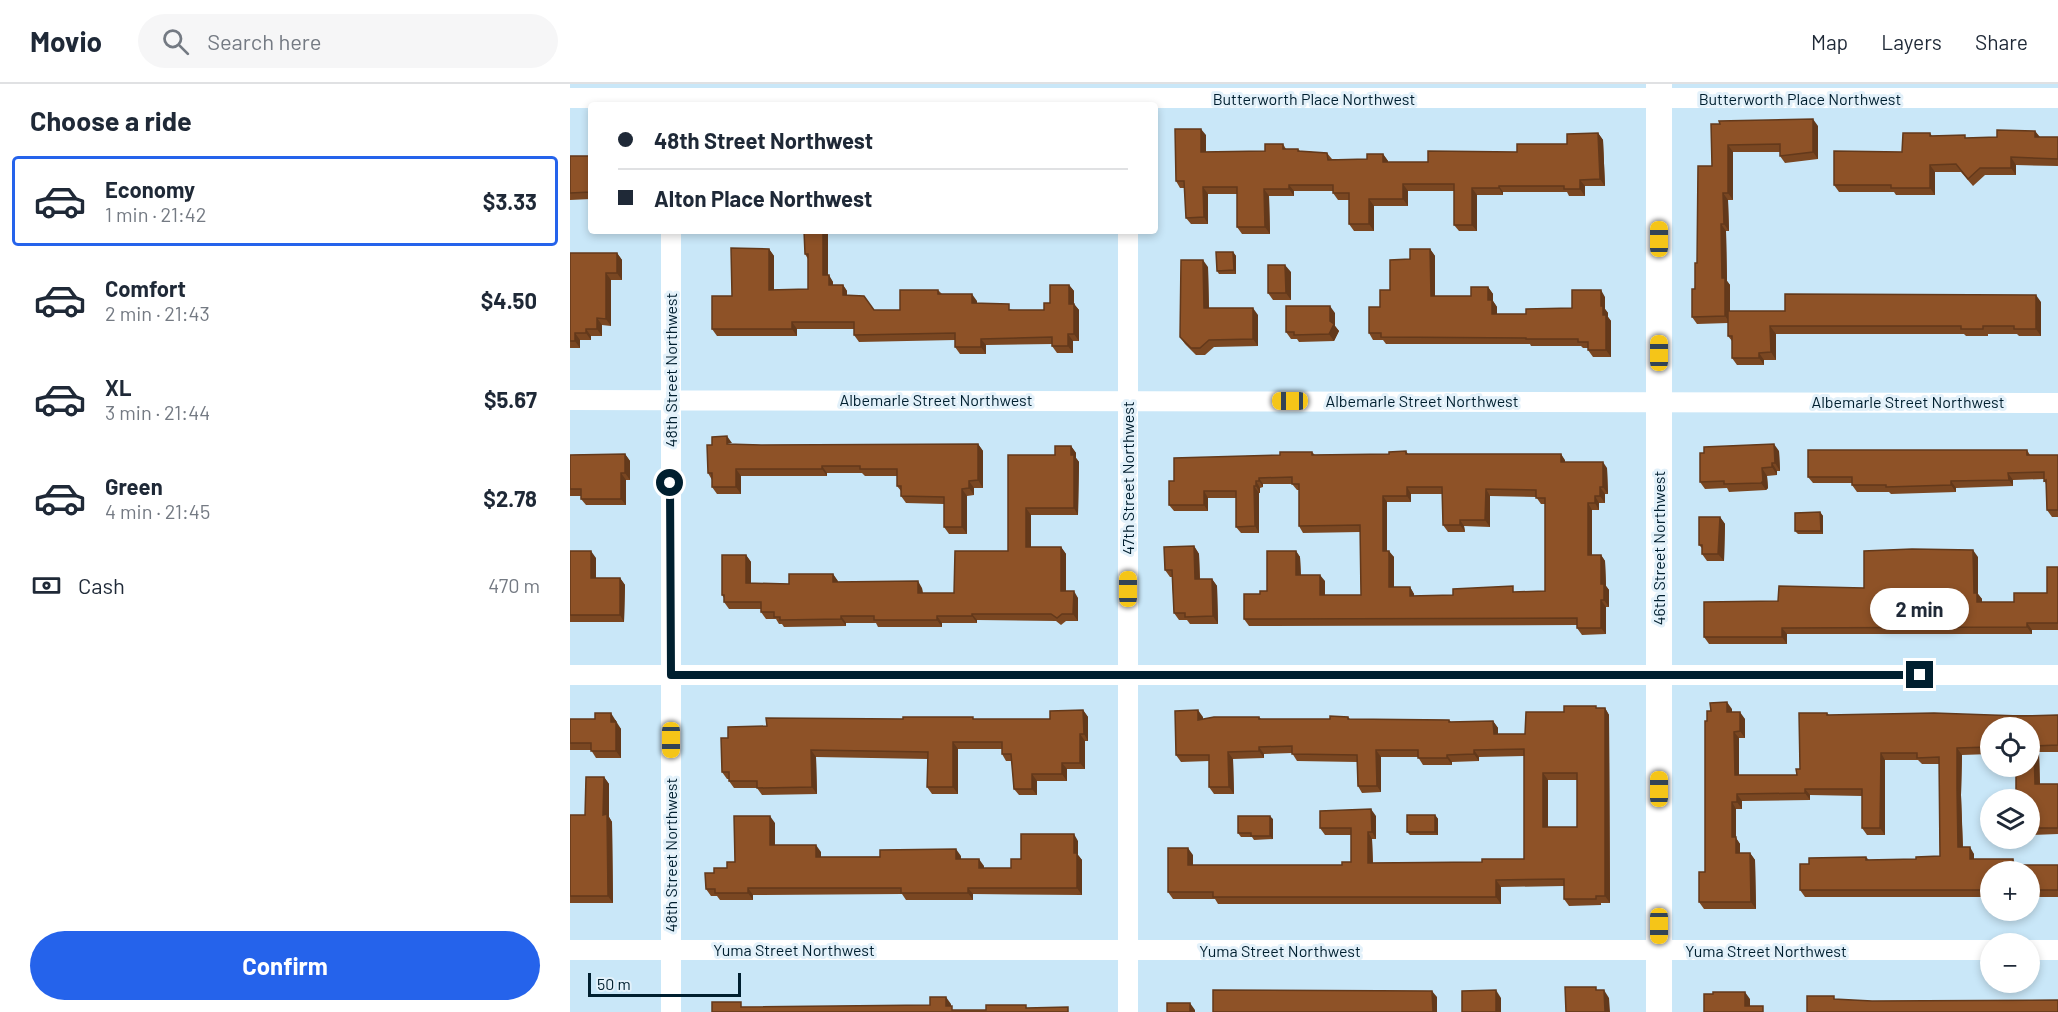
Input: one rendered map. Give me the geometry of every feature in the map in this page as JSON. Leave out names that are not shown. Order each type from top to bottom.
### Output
[{"type":"street","name":"Butterworth Place Northwest","points":[[570,98],[1659,91],[2058,98]]},
{"type":"street","name":"46th Street Northwest","points":[[1659,91],[1659,1012]]},
{"type":"street","name":"48th Street Northwest","points":[[670,234],[671,1012]]},
{"type":"street","name":"47th Street Northwest","points":[[1128,234],[1128,1012]]},
{"type":"street","name":"Albemarle Street Northwest","points":[[570,400],[2058,403]]},
{"type":"street","points":[[570,675],[2058,675]]},
{"type":"street","name":"Yuma Street Northwest","points":[[570,950],[1980,951]]},
{"type":"street","points":[[2040,950],[2058,950]]},
{"type":"building","points":[[1813,119],[1813,152],[1780,156],[1780,144],[1728,145],[1728,193],[1723,193],[1724,224],[1721,224],[1725,316],[1692,317],[1692,289],[1695,289],[1695,263],[1697,263],[1698,166],[1712,166],[1711,124],[1720,124],[1719,121]]},
{"type":"building","points":[[1175,129],[1201,129],[1201,152],[1265,151],[1265,144],[1283,144],[1283,149],[1327,153],[1328,160],[1367,159],[1367,154],[1383,154],[1383,162],[1428,162],[1428,151],[1517,152],[1517,144],[1567,144],[1567,134],[1598,133],[1600,179],[1580,180],[1580,189],[1564,189],[1564,186],[1472,188],[1472,225],[1454,225],[1454,184],[1403,184],[1403,199],[1369,199],[1369,224],[1349,224],[1349,193],[1333,193],[1333,185],[1289,185],[1289,189],[1264,189],[1265,227],[1237,227],[1237,187],[1203,187],[1204,217],[1186,218],[1184,181],[1176,181]]},
{"type":"building","points":[[1997,130],[2035,131],[2035,137],[2058,137],[2058,159],[2011,157],[2011,168],[1980,168],[1968,179],[1956,164],[1930,165],[1930,188],[1834,185],[1834,151],[1902,152],[1903,133],[1930,133],[1930,136],[1965,135],[1965,138],[1997,137]]},
{"type":"building","points":[[570,156],[588,156],[588,192],[570,193]]},
{"type":"building","points":[[804,234],[823,234],[823,275],[829,275],[829,285],[843,285],[843,295],[864,296],[874,310],[900,310],[900,290],[938,290],[938,294],[972,294],[972,303],[1009,304],[1009,310],[1044,310],[1044,303],[1050,303],[1050,285],[1069,285],[1069,304],[1074,304],[1074,334],[1068,334],[1068,346],[1052,346],[1052,337],[981,339],[981,347],[955,347],[955,333],[854,335],[854,322],[792,322],[792,329],[712,329],[712,296],[732,296],[731,248],[769,249],[769,290],[808,289],[808,254],[805,254]]},
{"type":"building","points":[[1410,249],[1430,249],[1431,296],[1471,296],[1471,287],[1488,287],[1488,300],[1492,300],[1492,314],[1526,314],[1526,309],[1572,308],[1572,290],[1601,290],[1601,306],[1603,306],[1603,315],[1606,315],[1606,350],[1588,350],[1588,342],[1578,342],[1578,339],[1381,337],[1381,333],[1369,333],[1369,307],[1380,307],[1380,290],[1390,290],[1390,260],[1410,259]]},
{"type":"building","points":[[1216,252],[1233,252],[1234,270],[1217,271]]},
{"type":"building","points":[[570,253],[617,253],[617,273],[606,273],[606,319],[597,318],[597,329],[586,329],[586,333],[575,333],[575,341],[570,341]]},
{"type":"building","points":[[1181,260],[1203,260],[1204,308],[1253,308],[1253,339],[1209,340],[1200,348],[1191,348],[1180,337]]},
{"type":"building","points":[[1268,265],[1285,265],[1286,293],[1268,293]]},
{"type":"building","points":[[1785,294],[2036,295],[2036,329],[2014,329],[2014,326],[1961,329],[1961,326],[1770,326],[1771,352],[1759,353],[1759,358],[1732,358],[1732,336],[1728,336],[1728,311],[1785,311]]},
{"type":"building","points":[[1286,306],[1330,306],[1330,321],[1334,324],[1329,334],[1294,335],[1294,332],[1286,332]]},
{"type":"building","points":[[727,436],[727,444],[978,444],[978,480],[969,481],[969,488],[962,489],[962,527],[944,527],[944,497],[901,496],[901,486],[897,486],[897,469],[822,466],[822,469],[736,469],[736,487],[712,487],[712,473],[708,473],[707,445],[712,445],[712,437]]},
{"type":"building","points":[[1774,444],[1775,463],[1772,463],[1772,467],[1762,468],[1763,481],[1761,483],[1700,482],[1700,453],[1704,453],[1704,447]]},
{"type":"building","points":[[1055,446],[1071,446],[1071,455],[1074,455],[1074,508],[1026,508],[1026,547],[1061,547],[1061,591],[1074,591],[1073,614],[1062,614],[1057,618],[1051,614],[972,614],[972,616],[937,616],[937,620],[874,620],[874,616],[841,616],[841,619],[780,620],[780,617],[774,617],[774,612],[761,612],[761,602],[724,602],[722,555],[746,555],[746,583],[789,584],[789,574],[833,574],[833,582],[918,581],[918,593],[954,593],[955,551],[1008,551],[1008,455],[1055,455]]},
{"type":"building","points":[[1808,450],[2027,450],[2027,455],[2058,455],[2058,510],[2047,510],[2044,472],[2008,473],[2009,480],[1951,481],[1951,485],[1886,487],[1886,485],[1852,485],[1852,477],[1808,477]]},
{"type":"building","points":[[1406,451],[1406,454],[1561,454],[1561,462],[1603,462],[1603,487],[1600,487],[1600,496],[1595,496],[1595,503],[1588,503],[1588,555],[1601,555],[1601,584],[1604,584],[1604,600],[1601,600],[1601,628],[1577,628],[1577,618],[1244,619],[1244,594],[1260,594],[1260,591],[1267,591],[1267,551],[1296,551],[1296,575],[1320,575],[1320,595],[1361,595],[1360,525],[1299,526],[1299,484],[1292,484],[1292,477],[1259,478],[1259,481],[1256,481],[1256,486],[1254,486],[1255,526],[1236,527],[1236,491],[1204,491],[1204,505],[1169,505],[1169,481],[1174,481],[1174,458],[1280,455],[1280,452],[1312,452],[1312,455],[1389,454],[1389,452]],"holes":[[[1407,487],[1442,487],[1443,525],[1460,525],[1460,520],[1485,520],[1486,489],[1536,490],[1536,498],[1545,498],[1545,591],[1513,592],[1513,586],[1453,589],[1453,595],[1410,596],[1410,587],[1389,587],[1389,551],[1383,551],[1383,496],[1407,496]]]},
{"type":"building","points":[[625,454],[625,473],[621,473],[621,499],[581,499],[581,489],[570,489],[570,455]]},
{"type":"building","points":[[1820,512],[1821,531],[1795,531],[1795,513]]},
{"type":"building","points":[[1699,517],[1720,517],[1718,554],[1702,554],[1702,545],[1699,545]]},
{"type":"building","points":[[1194,546],[1195,579],[1212,579],[1213,616],[1185,617],[1185,613],[1174,613],[1172,570],[1165,570],[1164,547]]},
{"type":"building","points":[[1973,550],[1974,593],[1977,593],[1977,602],[2014,602],[2014,593],[2047,593],[2047,567],[2058,567],[2058,623],[2027,623],[2027,627],[1782,628],[1782,637],[1704,637],[1704,602],[1778,601],[1779,586],[1864,588],[1864,551]]},
{"type":"building","points":[[570,551],[591,551],[591,578],[620,578],[620,615],[570,615]]},
{"type":"building","points":[[1727,702],[1727,712],[1740,712],[1740,731],[1734,732],[1735,775],[1797,775],[1796,769],[1800,769],[1799,713],[2058,715],[2058,745],[2040,746],[2040,717],[1980,717],[1980,747],[1957,748],[1958,847],[1970,847],[1970,859],[2013,859],[2013,861],[1980,861],[1980,890],[1800,890],[1800,864],[1809,864],[1809,858],[1866,857],[1866,860],[1940,856],[1939,757],[1917,758],[1917,753],[1881,753],[1880,828],[1862,828],[1862,789],[1805,789],[1805,793],[1737,794],[1737,802],[1732,802],[1732,837],[1736,837],[1736,853],[1750,853],[1751,902],[1699,902],[1699,872],[1705,872],[1705,721],[1707,721],[1707,711],[1711,711],[1710,703]]},
{"type":"building","points":[[1564,706],[1605,708],[1605,896],[1596,896],[1596,899],[1564,899],[1564,879],[1496,880],[1496,897],[1213,897],[1213,892],[1168,892],[1168,848],[1188,848],[1188,865],[1342,865],[1342,862],[1351,862],[1351,828],[1320,828],[1320,811],[1371,809],[1372,832],[1368,832],[1368,863],[1482,862],[1482,859],[1524,859],[1524,749],[1474,750],[1474,754],[1447,755],[1447,758],[1418,758],[1418,750],[1376,750],[1377,786],[1358,786],[1357,755],[1292,754],[1292,746],[1259,747],[1259,751],[1228,752],[1229,787],[1209,787],[1209,755],[1176,755],[1175,711],[1198,710],[1198,720],[1214,717],[1330,719],[1330,716],[1348,717],[1348,719],[1493,721],[1494,734],[1525,734],[1526,712],[1564,712]],"holes":[[[1543,773],[1577,773],[1577,827],[1543,827]]]},
{"type":"building","points":[[1083,710],[1084,734],[1080,734],[1080,763],[1062,763],[1062,774],[1032,774],[1032,789],[1014,789],[1011,754],[1002,754],[1002,742],[953,742],[953,787],[927,787],[928,752],[811,750],[812,787],[757,788],[757,781],[729,781],[729,772],[722,772],[721,738],[728,738],[728,727],[767,726],[766,718],[1050,719],[1050,711]]},
{"type":"building","points":[[595,713],[611,713],[611,722],[616,722],[616,751],[591,751],[591,743],[570,743],[570,719],[595,719]]},
{"type":"building","points":[[586,777],[604,777],[603,815],[607,814],[608,896],[570,896],[570,815],[585,815]]},
{"type":"building","points":[[2016,777],[2035,777],[2035,784],[2058,784],[2058,828],[2040,828],[2040,789],[2016,789]]},
{"type":"building","points":[[1407,815],[1435,815],[1435,832],[1407,832]]},
{"type":"building","points":[[734,816],[770,816],[770,845],[816,845],[816,857],[880,857],[880,850],[956,849],[956,859],[979,859],[979,868],[1011,868],[1011,859],[1021,859],[1021,834],[1074,834],[1074,853],[1077,853],[1077,888],[968,888],[968,893],[901,893],[901,888],[748,888],[748,893],[715,893],[715,889],[706,889],[705,873],[714,873],[714,868],[727,868],[727,862],[735,862]]},
{"type":"building","points":[[1238,816],[1270,816],[1270,836],[1238,833]]},
{"type":"building","points":[[2040,865],[2058,865],[2058,890],[2040,890]]},
{"type":"building","points":[[1565,987],[1596,987],[1596,990],[1604,990],[1605,1012],[1566,1012]]},
{"type":"building","points":[[1213,990],[1432,991],[1433,1012],[1213,1012]]},
{"type":"building","points":[[1496,990],[1496,1012],[1462,1012],[1462,991]]},
{"type":"building","points":[[1713,992],[1745,992],[1745,1006],[1763,1006],[1763,1012],[1704,1012],[1704,994],[1713,994]]},
{"type":"building","points":[[1807,996],[1834,996],[1834,999],[1872,1001],[2058,1000],[2058,1012],[1807,1012]]},
{"type":"building","points":[[930,997],[946,997],[946,1006],[952,1006],[952,1010],[986,1010],[986,1005],[1026,1005],[1026,1008],[1068,1007],[1068,1012],[712,1012],[712,1002],[741,1002],[741,1007],[930,1005]]},
{"type":"building","points":[[1167,1003],[1190,1003],[1190,1012],[1167,1012]]},
{"type":"route","points":[[670,483],[671,675],[1920,675]]}]
